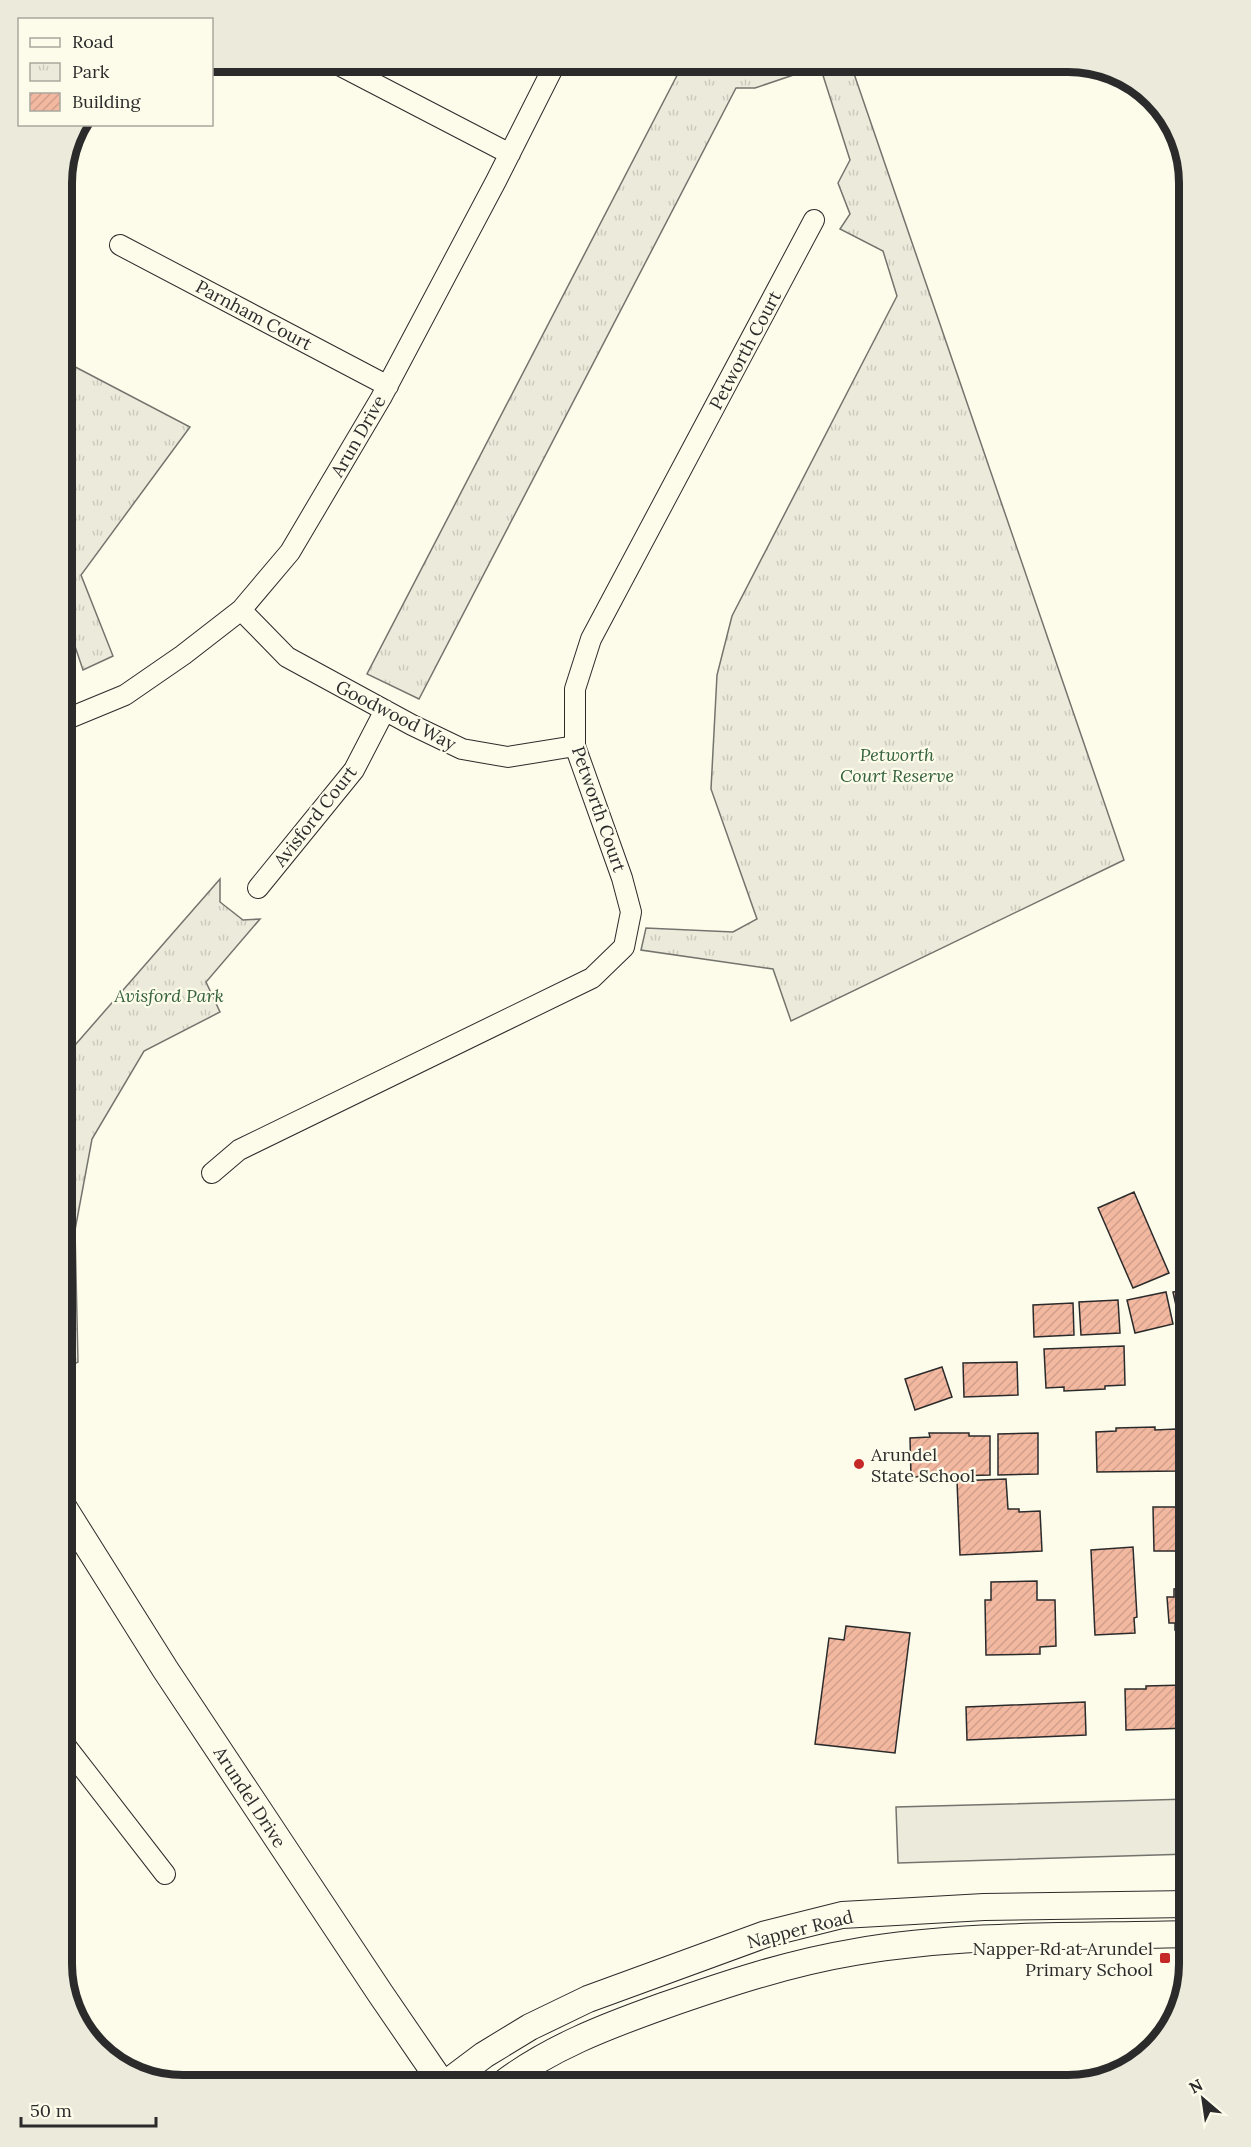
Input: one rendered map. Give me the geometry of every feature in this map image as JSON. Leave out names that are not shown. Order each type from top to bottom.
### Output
[{"type":"main road","name":"Arundel Drive","points":[[72,1521],[165,1669],[437,2075]]},
{"type":"main road","name":"Napper Road","points":[[457,2075],[484,2055],[530,2027],[578,2004],[766,1934],[842,1915],[984,1907],[1179,1904]]},
{"type":"main road","name":"Napper Road","points":[[515,2075],[562,2047],[628,2019],[762,1973],[821,1958],[885,1947],[949,1941],[1179,1934]]},
{"type":"street","points":[[352,72],[510,154]]},
{"type":"street","name":"Arun Drive","points":[[72,717],[125,695],[183,655],[241,610],[290,552],[388,386],[551,72]]},
{"type":"street","name":"Petworth Court","points":[[212,1173],[239,1150],[592,978],[624,947],[631,912],[622,878],[575,746],[575,689],[591,639],[814,220]]},
{"type":"street","name":"Parnham Court","points":[[120,245],[388,386]]},
{"type":"street","name":"Goodwood Way","points":[[241,610],[287,657],[462,749],[508,757],[575,746]]},
{"type":"street","name":"Avisford Court","points":[[258,888],[354,770],[385,710]]},
{"type":"street","points":[[72,1754],[165,1874]]},
{"type":"green space","name":"Petworth Court Reserve","points":[[679,72],[802,72],[755,88],[736,88],[419,699],[367,674]]},
{"type":"green space","name":"Petworth Court Reserve","points":[[822,72],[853,72],[1124,860],[791,1021],[773,969],[641,950],[646,928],[733,932],[757,919],[711,789],[717,675],[732,616],[897,296],[883,251],[840,229],[850,214],[838,183],[850,160]]},
{"type":"green space","points":[[72,365],[190,427],[81,575],[113,656],[83,670],[72,638]]},
{"type":"green space","name":"Avisford Park","points":[[220,879],[220,902],[243,920],[260,919],[206,982],[220,1012],[144,1051],[92,1139],[75,1230],[78,1362],[72,1365],[72,1049]]},
{"type":"shaded area","points":[[1179,1799],[1179,1854],[898,1863],[896,1807]]},
{"type":"building","points":[[1134,1192],[1169,1273],[1133,1288],[1098,1208]]},
{"type":"building","points":[[1179,1291],[1179,1319],[1173,1292]]},
{"type":"building","points":[[1166,1292],[1173,1324],[1135,1333],[1127,1300]]},
{"type":"building","points":[[1118,1300],[1120,1333],[1081,1335],[1079,1302]]},
{"type":"building","points":[[1073,1303],[1074,1335],[1034,1337],[1033,1305]]},
{"type":"building","points":[[1124,1346],[1125,1385],[1105,1386],[1105,1389],[1064,1391],[1064,1387],[1046,1388],[1044,1349]]},
{"type":"building","points":[[1017,1362],[1018,1395],[964,1397],[963,1363]]},
{"type":"building","points":[[942,1367],[952,1397],[915,1410],[905,1379]]},
{"type":"building","points":[[1155,1427],[1155,1430],[1176,1429],[1177,1471],[1097,1472],[1096,1432],[1116,1431],[1116,1428]]},
{"type":"building","points":[[929,1433],[969,1433],[969,1436],[990,1436],[990,1475],[911,1477],[910,1438],[930,1437]]},
{"type":"building","points":[[1038,1433],[1038,1474],[998,1475],[998,1434]]},
{"type":"building","points":[[1006,1479],[1008,1509],[1019,1509],[1019,1512],[1040,1511],[1042,1551],[960,1555],[957,1481]]},
{"type":"building","points":[[1153,1507],[1179,1507],[1179,1551],[1154,1551]]},
{"type":"building","points":[[1133,1547],[1137,1617],[1134,1618],[1135,1633],[1095,1635],[1091,1550]]},
{"type":"building","points":[[1037,1581],[1037,1600],[1055,1600],[1056,1646],[1040,1647],[1040,1654],[986,1655],[985,1600],[991,1600],[991,1582]]},
{"type":"building","points":[[1174,1589],[1179,1589],[1179,1630],[1175,1630],[1175,1623],[1169,1623],[1167,1597],[1174,1597]]},
{"type":"building","points":[[846,1626],[910,1633],[895,1753],[815,1744],[829,1638],[844,1640]]},
{"type":"building","points":[[1179,1685],[1179,1728],[1126,1730],[1125,1689],[1146,1689],[1146,1686]]},
{"type":"building","points":[[1085,1702],[1086,1735],[967,1740],[966,1707]]},
{"type":"place","name":"Arundel State School","points":[[859,1464]]},
{"type":"place","name":"Napper Rd at Arundel Primary School","points":[[1165,1958]]}]
